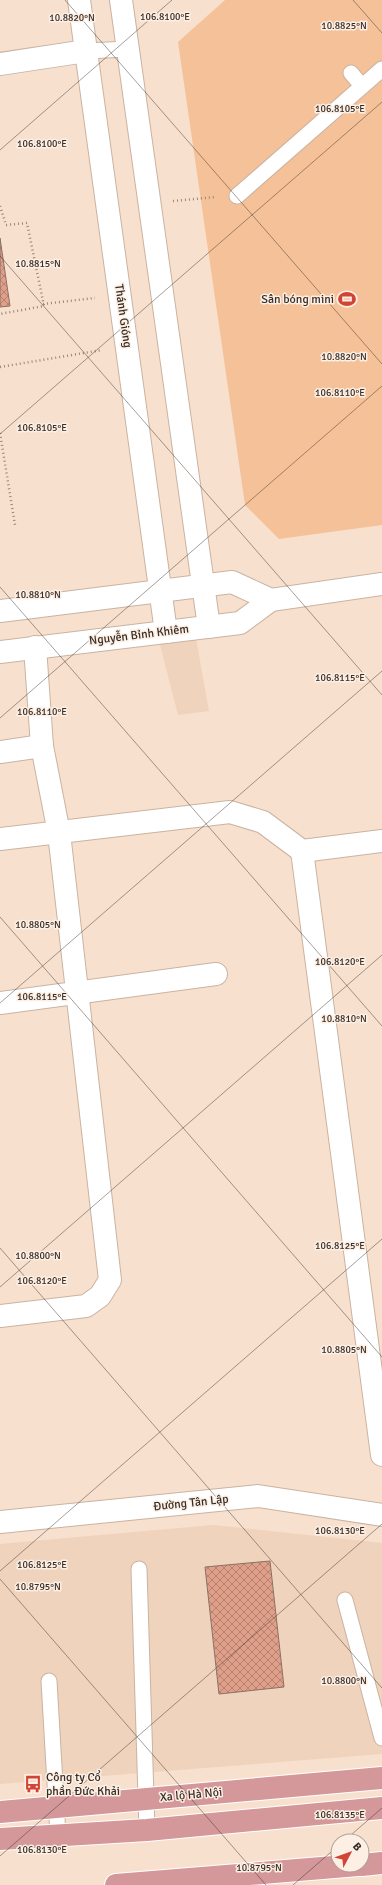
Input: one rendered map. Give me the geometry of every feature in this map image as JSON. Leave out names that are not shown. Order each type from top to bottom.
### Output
[{"type":"highway","name":"Xa lộ Hà Nội","points":[[0,1812],[382,1778]]},
{"type":"highway","points":[[0,1839],[147,1830],[382,1808]]},
{"type":"highway","points":[[370,1864],[382,1863]]},
{"type":"highway","points":[[116,1885],[330,1867]]},
{"type":"street","name":"Thánh Gióng","points":[[79,0],[166,632]]},
{"type":"street","points":[[122,0],[209,627]]},
{"type":"street","points":[[0,64],[86,51]]},
{"type":"street","points":[[0,611],[232,582],[271,600]]},
{"type":"street","name":"Nguyễn Bỉnh Khiêm","points":[[0,652],[240,623],[271,600],[382,584]]},
{"type":"street","points":[[0,1316],[86,1306],[100,1296],[110,1280],[59,832],[42,746],[35,648]]},
{"type":"street","points":[[0,752],[42,746]]},
{"type":"street","points":[[0,840],[230,812],[262,822],[302,852],[382,841]]},
{"type":"street","points":[[302,852],[382,1455]]},
{"type":"street","points":[[0,1003],[216,974]]},
{"type":"street","name":"Đường Tân Lập","points":[[0,1522],[258,1496],[382,1515]]},
{"type":"lane","points":[[86,51],[128,48]]},
{"type":"lane","points":[[237,196],[382,69]]},
{"type":"lane","points":[[351,74],[362,86]]},
{"type":"lane","points":[[139,1569],[147,1830]]},
{"type":"lane","points":[[345,1600],[382,1738]]},
{"type":"lane","points":[[49,1681],[58,1835]]},
{"type":"path","points":[[150,202],[237,196]]},
{"type":"path","points":[[0,206],[6,225],[27,223],[44,304]]},
{"type":"path","points":[[0,314],[44,306],[44,304],[120,294]]},
{"type":"path","points":[[0,367],[127,345]]},
{"type":"path","points":[[0,433],[15,525]]},
{"type":"shaded area","points":[[225,0],[382,0],[382,525],[279,539],[245,505],[178,42]]},
{"type":"shaded area","points":[[158,637],[196,639],[209,711],[178,715]]},
{"type":"shaded area","points":[[213,1525],[382,1543],[382,1754],[0,1784],[0,1544]]},
{"type":"building","points":[[0,238],[10,306],[0,307]]},
{"type":"building","points":[[270,1561],[284,1687],[219,1694],[205,1567]]},
{"type":"place","name":"Sân bóng mini","points":[[347,299]]},
{"type":"place","name":"Công ty Cổ phần Đức Khải","points":[[33,1784]]}]
